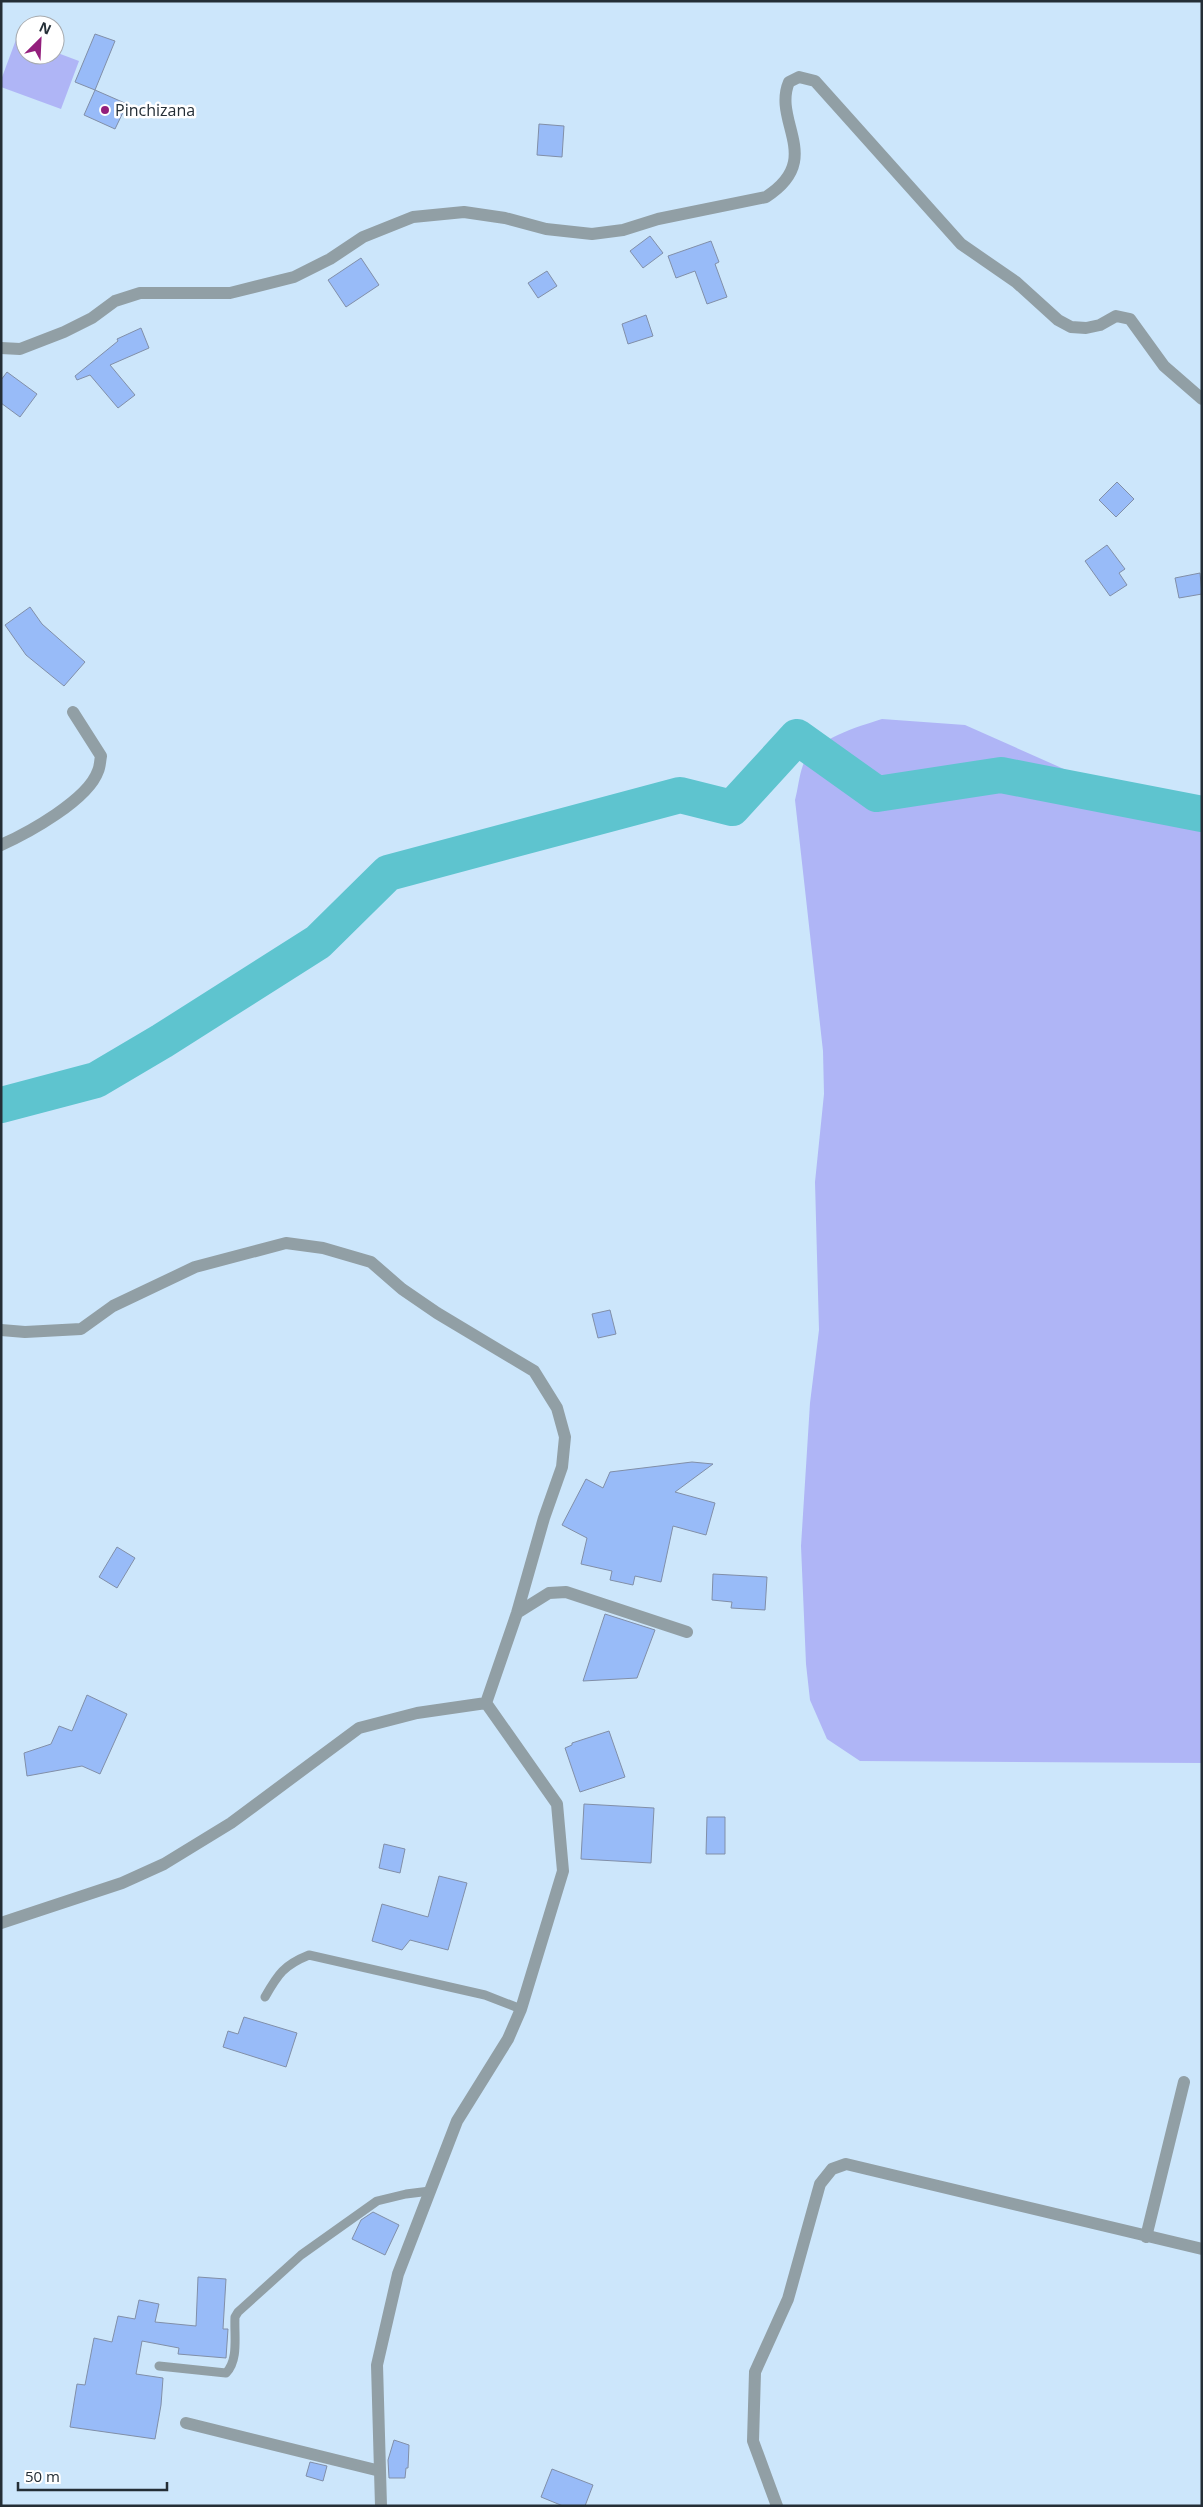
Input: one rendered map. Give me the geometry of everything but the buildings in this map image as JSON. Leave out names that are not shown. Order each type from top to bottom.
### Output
[{"type":"street","points":[[1,348],[20,349],[64,332],[92,318],[115,302],[140,294],[230,293],[294,277],[330,259],[363,237],[413,216],[464,212],[505,218],[546,229],[592,234],[623,230],[658,219],[766,197],[777,190],[787,179],[795,161],[785,92],[789,82],[799,77],[815,81],[961,244],[1016,282],[1058,320],[1072,327],[1086,328],[1100,325],[1116,316],[1130,319],[1164,366],[1202,399]]},
{"type":"street","points":[[1,845],[38,828],[89,787],[98,771],[101,756],[72,712]]},
{"type":"street","points":[[1,1330],[26,1332],[81,1329],[113,1306],[195,1267],[286,1243],[323,1248],[371,1262],[402,1289],[430,1308],[534,1371],[557,1408],[565,1437],[562,1467],[544,1518],[517,1614],[486,1703]]},
{"type":"street","points":[[517,1614],[550,1593],[566,1592],[687,1632]]},
{"type":"street","points":[[1,1923],[122,1883],[164,1864],[231,1822],[359,1728],[417,1713],[486,1703]]},
{"type":"street","points":[[381,2506],[377,2365],[398,2274],[457,2121],[508,2039],[521,2009],[563,1871],[557,1804],[486,1703]]},
{"type":"street","points":[[1146,2237],[1184,2082]]},
{"type":"street","points":[[777,2506],[753,2441],[755,2372],[788,2299],[820,2184],[832,2168],[846,2164],[1202,2250]]},
{"type":"street","points":[[186,2423],[380,2471]]},
{"type":"lane","points":[[265,1997],[279,1972],[294,1961],[309,1955],[485,1995],[521,2009]]},
{"type":"lane","points":[[159,2366],[198,2372],[226,2373],[231,2368],[234,2359],[235,2317],[238,2312],[301,2255],[377,2201],[406,2194],[430,2191]]},
{"type":"shaded area","points":[[15,42],[15,65],[65,65],[65,56],[79,61],[61,109],[1,87],[1,80]]},
{"type":"shaded area","points":[[882,719],[965,725],[1165,814],[1202,826],[1202,1763],[860,1761],[827,1739],[810,1700],[806,1664],[801,1546],[810,1403],[819,1330],[815,1182],[824,1094],[823,1051],[795,800],[803,765],[816,748],[837,735]]},
{"type":"waterway","points":[[1,1105],[96,1080],[162,1041],[318,942],[388,873],[680,795],[732,808],[797,737],[877,794],[1001,775],[1202,814]]},
{"type":"place","name":"Pinchizana","points":[[105,110]]}]
